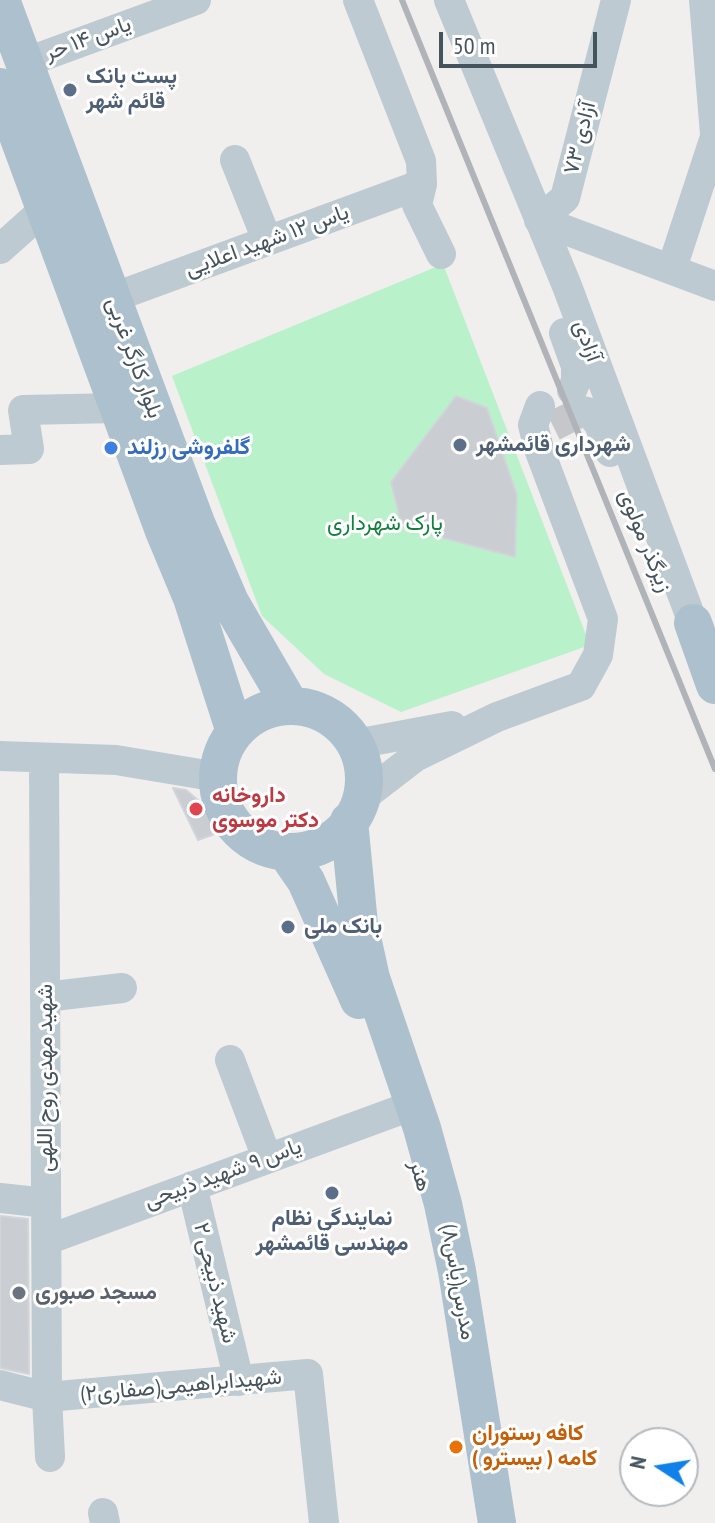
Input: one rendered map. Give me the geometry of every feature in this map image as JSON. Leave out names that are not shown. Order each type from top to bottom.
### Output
[{"type":"main road","name":"بلوار کارگر غربی","points":[[1,0],[12,75],[46,208],[133,402],[196,523],[230,602],[290,705]]},
{"type":"main road","name":"بلوار کارگر غربی","points":[[12,75],[112,298],[133,402],[235,732]]},
{"type":"main road","name":"آزادی","points":[[704,622],[715,685]]},
{"type":"main road","points":[[290,705],[323,712],[346,730],[360,755],[364,783],[356,809],[339,834],[314,848],[286,852],[264,847],[245,836],[231,819],[221,799],[218,777],[223,753],[235,732],[253,717],[290,705]]},
{"type":"main road","name":"مدرس(یاس۸)","points":[[356,809],[359,924],[371,978],[422,1128],[443,1204],[497,1523]]},
{"type":"main road","name":"هنر","points":[[286,852],[306,881],[362,1007],[400,1110],[428,1206],[443,1279],[481,1523]]},
{"type":"street","name":"یاس ۱۴ حر","points":[[12,75],[196,0]]},
{"type":"street","points":[[358,0],[421,161],[422,184],[417,205],[441,254]]},
{"type":"street","name":"آزادی","points":[[449,0],[704,622]]},
{"type":"street","name":"آزادی ۷۳","points":[[539,220],[565,198],[616,0]]},
{"type":"street","points":[[672,268],[715,124],[709,15]]},
{"type":"street","points":[[235,160],[267,240]]},
{"type":"street","name":"یاس ۱۲ شهید اعلایی","points":[[112,298],[422,184]]},
{"type":"street","points":[[0,249],[46,208]]},
{"type":"street","points":[[539,220],[715,286]]},
{"type":"street","name":"زیرگذر مولوی","points":[[539,220],[536,257],[576,366],[578,401],[599,424],[643,542],[673,609],[704,622]]},
{"type":"street","points":[[0,450],[29,449],[23,410],[133,402]]},
{"type":"street","points":[[356,809],[415,757],[497,717],[581,686],[598,655],[603,619],[544,427]]},
{"type":"street","points":[[356,744],[497,717]]},
{"type":"street","points":[[0,756],[116,760],[218,777]]},
{"type":"street","name":"شهید مهدی روح اللهی","points":[[44,758],[47,1397],[50,1457]]},
{"type":"street","points":[[45,997],[122,988]]},
{"type":"street","points":[[230,1060],[267,1158]]},
{"type":"street","name":"یاس ۹ شهید ذبیحی","points":[[47,1240],[400,1110]]},
{"type":"street","name":"شهید ذبیحی ۲","points":[[192,1186],[239,1381]]},
{"type":"street","points":[[0,1198],[46,1203]]},
{"type":"street","name":"شهیدابراهیمی(صفاری۲)","points":[[0,1385],[47,1397],[308,1374],[324,1523]]},
{"type":"green space","name":"پارک شهرداری","points":[[443,264],[590,645],[401,712],[324,674],[262,616],[172,376]]},
{"type":"building","name":"شهرداری قائمشهر","points":[[456,396],[487,408],[517,495],[515,557],[402,527],[391,482]]},
{"type":"building","name":"داروخانه دکتر موسوی","points":[[173,788],[186,790],[231,828],[198,840]]},
{"type":"building","name":"مسجد صبوری","points":[[0,1216],[28,1219],[29,1374],[0,1368]]},
{"type":"tunnel","points":[[553,426],[583,411]]},
{"type":"railway","points":[[402,0],[715,769]]},
{"type":"place","name":"پست بانک قائم شهر","points":[[70,90]]},
{"type":"place","name":"شهرداری قائمشهر","points":[[460,445]]},
{"type":"place","name":"گلفروشی رزلند","points":[[111,448]]},
{"type":"place","name":"داروخانه دکتر موسوی","points":[[196,809]]},
{"type":"place","name":"بانک ملی","points":[[288,927]]},
{"type":"place","name":"نمایندگی نظام مهندسی قائمشهر","points":[[332,1193]]},
{"type":"place","name":"مسجد صبوری","points":[[19,1293]]},
{"type":"place","name":"کافه رستوران کامه ( بیسترو )","points":[[456,1447]]}]
